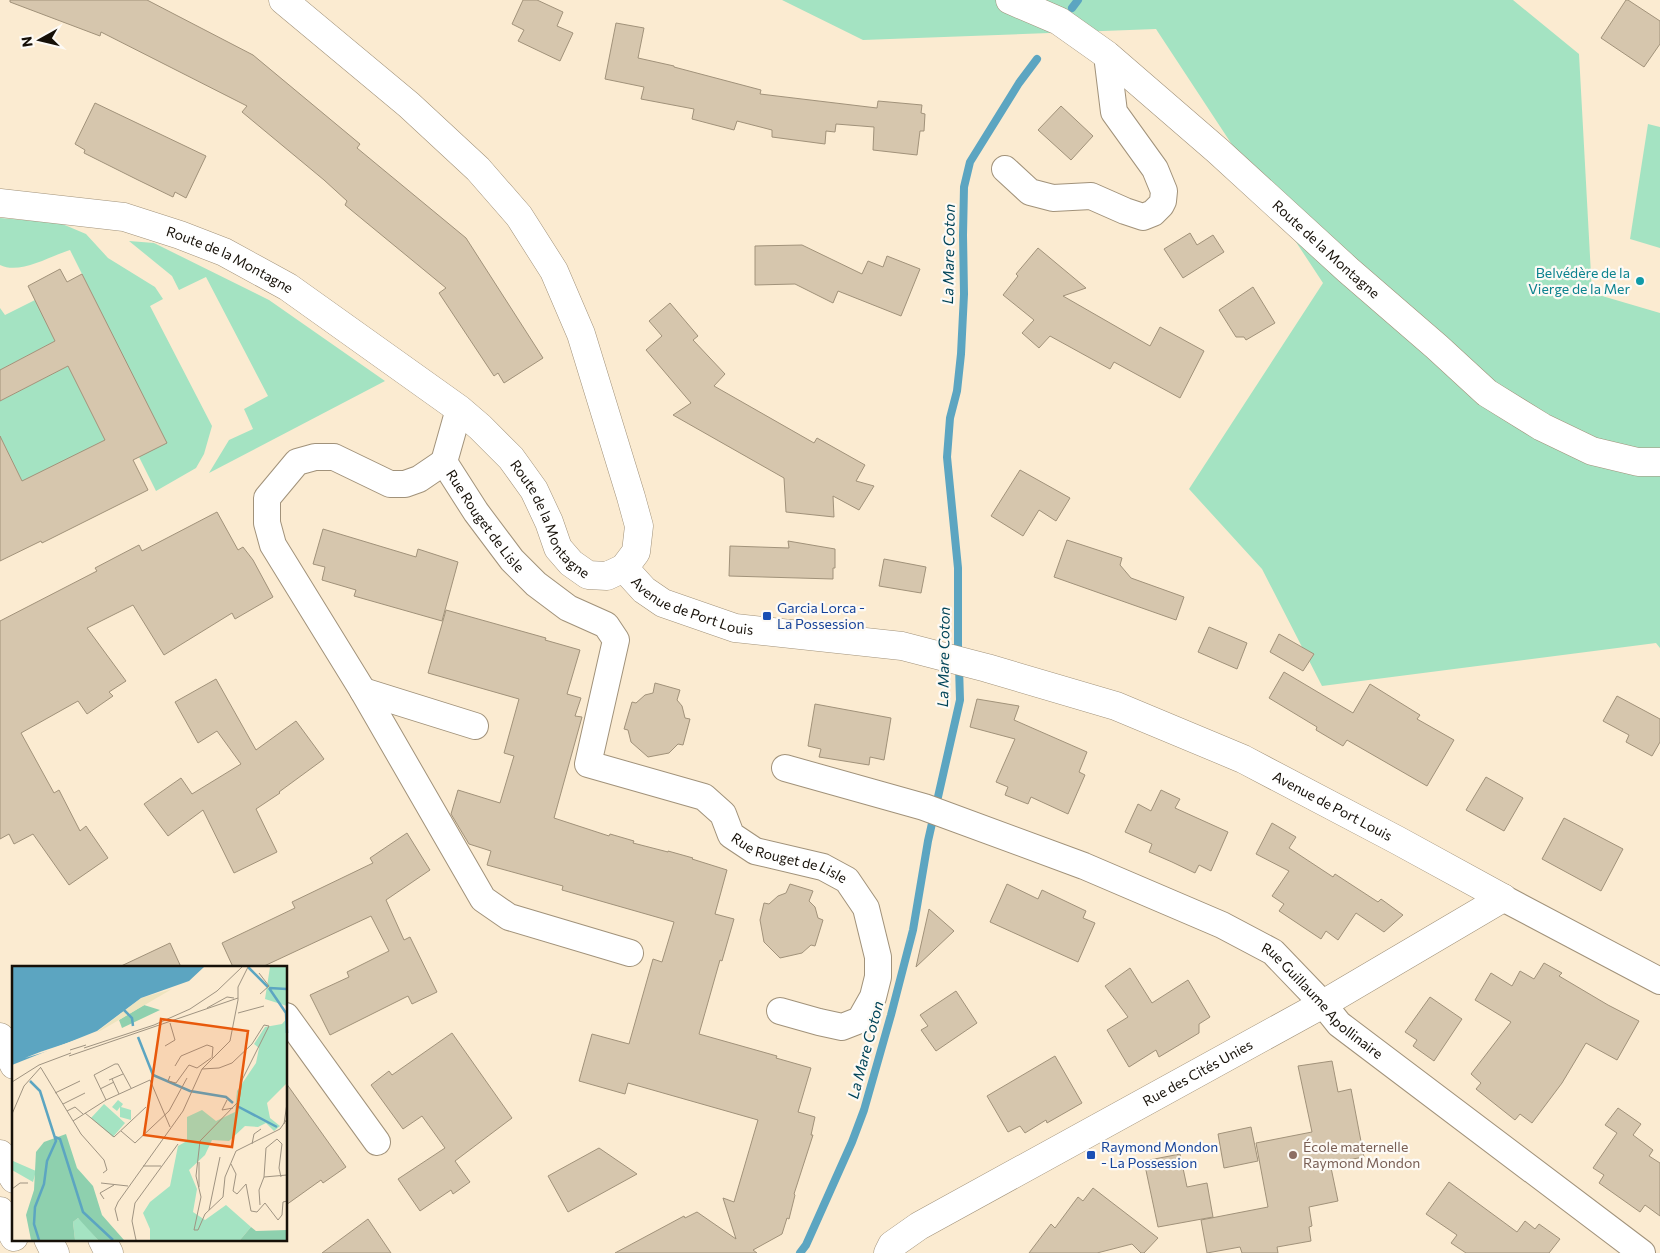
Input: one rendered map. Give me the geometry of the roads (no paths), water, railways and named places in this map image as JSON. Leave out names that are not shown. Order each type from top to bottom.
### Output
[{"type":"main road","points":[[283,0],[409,105],[478,169],[519,216],[554,271],[581,334],[631,497],[638,526],[636,552],[624,568]]},
{"type":"main road","name":"Route de la Montagne","points":[[1010,0],[1059,21],[1107,55],[1218,151],[1348,270],[1487,393],[1542,428],[1592,451],[1638,462],[1660,462]]},
{"type":"main road","name":"Route de la Montagne","points":[[0,203],[124,217],[180,235],[224,252],[288,287],[480,426],[511,458],[534,490],[549,522],[558,548],[571,563],[588,575],[607,576],[624,568]]},
{"type":"main road","name":"Avenue de Port Louis","points":[[624,568],[644,590],[663,603],[735,628],[902,646],[987,668],[1116,706],[1243,759],[1504,898]]},
{"type":"main road","name":"Rue des Cités Unies","points":[[890,1249],[919,1226],[1323,1004],[1504,898]]},
{"type":"main road","points":[[0,1037],[12,1061]]},
{"type":"main road","points":[[0,1154],[12,1175]]},
{"type":"main road","points":[[0,1211],[12,1234]]},
{"type":"main road","points":[[15,1240],[22,1253]]},
{"type":"main road","points":[[48,1240],[55,1253]]},
{"type":"main road","points":[[102,1240],[109,1253]]},
{"type":"street","points":[[1006,169],[1030,192],[1053,198],[1091,196],[1144,217],[1153,214],[1161,206],[1164,191],[1155,169],[1114,112],[1107,55]]},
{"type":"street","points":[[444,462],[459,410]]},
{"type":"street","name":"Rue Rouget de Lisle","points":[[630,952],[509,917],[483,899],[363,691],[273,544],[267,523],[267,498],[298,462],[315,457],[334,457],[390,484],[405,484],[419,480],[444,462],[476,512],[512,560],[536,584],[568,608],[606,625],[616,640],[588,764],[704,797],[723,814],[731,835],[755,851],[823,867],[847,880],[866,908],[878,957],[878,977],[873,997],[860,1020],[842,1027],[780,1011]]},
{"type":"street","points":[[363,691],[475,726]]},
{"type":"street","name":"Rue Guillaume Apollinaire","points":[[785,768],[924,808],[1084,866],[1222,925],[1273,952],[1323,1004],[1339,1024],[1642,1253]]},
{"type":"street","name":"Avenue de Port Louis","points":[[1504,898],[1660,981]]},
{"type":"street","points":[[288,1019],[377,1142]]},
{"type":"waterway","name":"La Mare Coton","points":[[1072,8],[1078,0]]},
{"type":"waterway","name":"La Mare Coton","points":[[958,655],[958,568],[947,457],[950,418],[957,391],[961,354],[964,294],[964,187],[970,162],[1019,83],[1037,59]]},
{"type":"waterway","name":"La Mare Coton","points":[[800,1253],[806,1245],[852,1142],[864,1110],[891,1015],[913,930],[928,841],[960,700],[959,666]]},
{"type":"place","name":"Belvédère de la Vierge de la Mer","points":[[1640,281]]},
{"type":"place","name":"Garcia Lorca - La Possession","points":[[767,616]]},
{"type":"place","name":"Raymond Mondon - La Possession","points":[[1091,1155]]},
{"type":"place","name":"École maternelle Raymond Mondon","points":[[1293,1155]]}]
